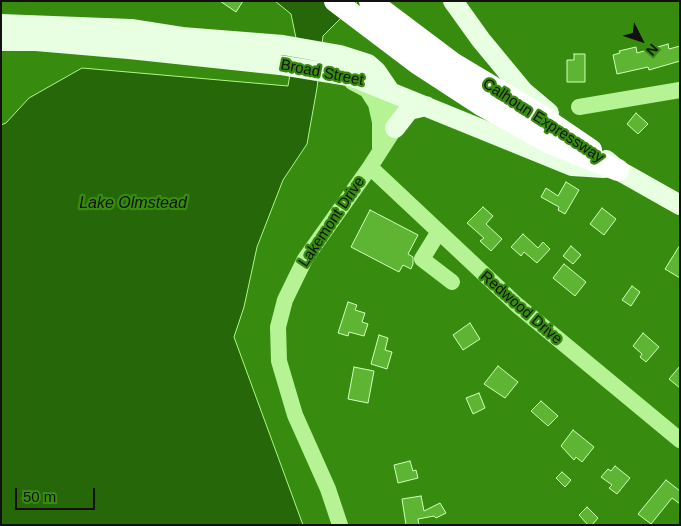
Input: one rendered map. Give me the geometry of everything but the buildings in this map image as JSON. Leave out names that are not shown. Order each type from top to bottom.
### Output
[{"type":"highway","name":"Calhoun Expressway","points":[[335,1],[387,28],[483,106],[548,142],[618,170]]},
{"type":"highway","name":"Calhoun Expressway","points":[[370,1],[387,28]]},
{"type":"main road","points":[[453,1],[481,40],[524,92],[618,170],[680,204]]},
{"type":"main road","name":"Broad Street","points":[[1,24],[131,29],[338,64],[353,77],[389,90],[572,166],[618,170]]},
{"type":"main road","name":"Broad Street","points":[[1,41],[36,41],[129,48],[281,55]]},
{"type":"main road","points":[[395,128],[409,110],[426,106]]},
{"type":"street","name":"Lakemont Drive","points":[[338,64],[367,90],[376,104],[380,122],[380,148]]},
{"type":"street","points":[[389,90],[395,128]]},
{"type":"street","points":[[579,107],[680,90]]},
{"type":"street","name":"Lakemont Drive","points":[[340,525],[328,489],[295,415],[279,361],[278,327],[285,300],[305,259],[395,128]]},
{"type":"street","name":"Redwood Drive","points":[[370,167],[438,233],[517,305],[680,440]]},
{"type":"street","points":[[438,233],[422,259],[452,282]]},
{"type":"water","name":"Lake Olmstead","points":[[275,1],[358,1],[323,36],[317,88],[307,144],[283,180],[257,247],[244,307],[234,337],[303,525],[1,525],[1,125],[6,123],[29,98],[82,68],[288,86],[296,38],[291,14]]}]
